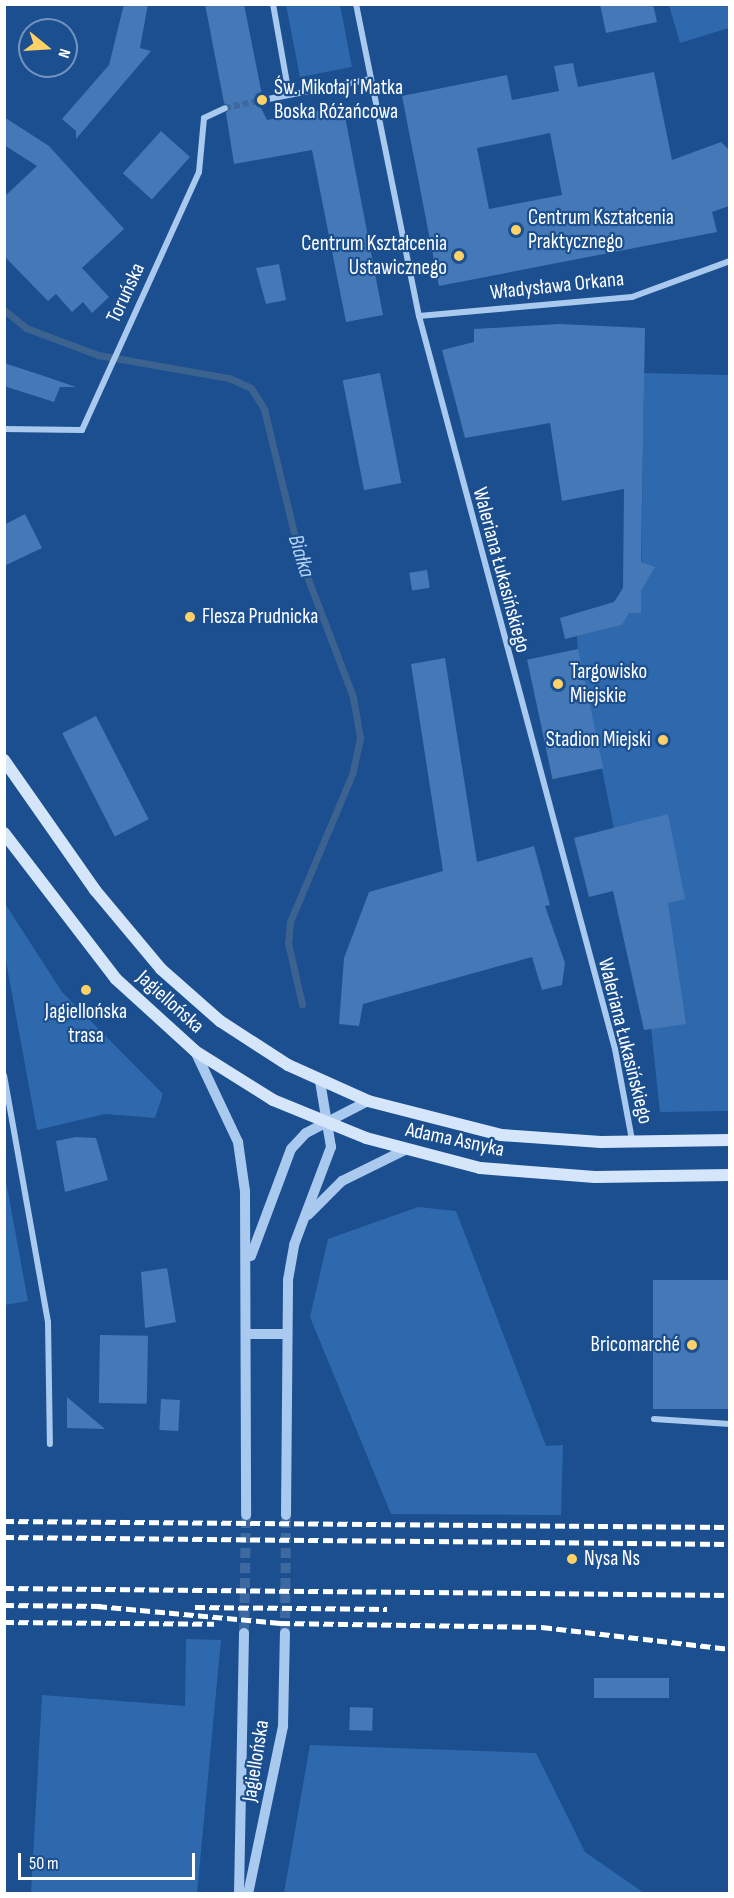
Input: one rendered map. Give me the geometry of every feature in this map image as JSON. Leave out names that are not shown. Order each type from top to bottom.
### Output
[{"type":"main road","name":"Jagiellońska","points":[[4,760],[95,890],[161,969],[220,1021],[320,1081]]},
{"type":"main road","name":"Jagiellońska","points":[[4,833],[116,979],[195,1051]]},
{"type":"main road","name":"Adama Asnyka","points":[[195,1051],[273,1100],[330,1125],[405,1150],[480,1168],[550,1175],[729,1175]]},
{"type":"main road","name":"Adama Asnyka","points":[[320,1081],[368,1101],[501,1135],[632,1140],[729,1140]]},
{"type":"street","points":[[273,4],[290,95]]},
{"type":"street","name":"Waleriana Łukasińskiego","points":[[356,4],[419,316],[615,1049],[632,1140]]},
{"type":"street","points":[[262,100],[371,80]]},
{"type":"street","name":"Toruńska","points":[[4,429],[82,430],[199,172],[204,118],[225,108]]},
{"type":"street","name":"Władysława Orkana","points":[[419,316],[632,297],[729,261]]},
{"type":"street","name":"Jagiellońska","points":[[195,1051],[238,1142],[249,1265],[246,1515]]},
{"type":"street","points":[[4,1075],[48,1322],[50,1444]]},
{"type":"street","points":[[286,1515],[288,1280],[303,1220],[326,1167],[330,1125],[320,1081]]},
{"type":"street","name":"Jagiellońska","points":[[249,1265],[291,1149],[306,1133],[330,1125],[368,1101]]},
{"type":"street","points":[[303,1220],[342,1181],[405,1150]]},
{"type":"street","points":[[247,1334],[286,1334]]},
{"type":"street","points":[[654,1419],[729,1424]]},
{"type":"street","name":"Jagiellońska","points":[[239,1893],[244,1633]]},
{"type":"street","name":"Jagiellońska","points":[[248,1893],[283,1726],[285,1633]]},
{"type":"shaded area","points":[[286,5],[340,5],[352,67],[300,77]]},
{"type":"shaded area","points":[[669,5],[729,5],[729,28],[680,43]]},
{"type":"shaded area","name":"Stadion Miejski","points":[[644,373],[729,375],[729,1111],[660,1112],[647,990],[578,652],[577,636],[622,625],[641,591]]},
{"type":"shaded area","points":[[4,902],[62,992],[163,1094],[155,1118],[105,1114],[37,1130],[5,956]]},
{"type":"shaded area","points":[[5,1176],[28,1301],[4,1305]]},
{"type":"shaded area","points":[[418,1207],[456,1211],[546,1446],[563,1445],[561,1515],[391,1514],[310,1317],[328,1239]]},
{"type":"shaded area","points":[[186,1639],[221,1640],[197,1893],[31,1893],[42,1695],[185,1706]]},
{"type":"shaded area","points":[[310,1745],[536,1753],[585,1852],[644,1893],[284,1893]]},
{"type":"building","points":[[124,4],[148,4],[140,48],[151,51],[76,139],[76,131],[62,119],[109,65]]},
{"type":"building","points":[[205,4],[244,4],[262,95],[258,102],[267,120],[343,106],[383,315],[346,322],[312,150],[234,164],[226,113],[230,108],[224,103]]},
{"type":"building","points":[[600,4],[653,4],[657,22],[606,33]]},
{"type":"building","points":[[573,63],[578,87],[654,72],[672,160],[721,142],[729,150],[729,206],[712,212],[717,232],[439,286],[402,96],[507,75],[512,100],[559,91],[554,66]],"holes":[[[550,133],[562,195],[489,209],[477,148]]]},
{"type":"building","points":[[4,117],[49,146],[124,229],[82,268],[109,297],[92,313],[83,302],[72,312],[56,294],[48,301],[4,256],[4,197],[37,166],[4,145]]},
{"type":"building","points":[[161,131],[190,157],[152,199],[123,173]]},
{"type":"building","points":[[279,264],[286,300],[266,304],[256,268]]},
{"type":"building","points":[[559,324],[645,328],[641,562],[655,567],[641,591],[641,613],[629,613],[622,625],[565,639],[560,618],[614,602],[623,588],[624,489],[562,501],[550,423],[465,438],[442,350],[474,342],[474,329]]},
{"type":"building","points":[[4,363],[76,387],[60,387],[54,402],[4,386]]},
{"type":"building","points":[[380,373],[401,483],[364,490],[343,380]]},
{"type":"building","points":[[25,514],[42,548],[4,566],[4,525]]},
{"type":"building","points":[[427,570],[430,588],[412,591],[409,573]]},
{"type":"building","points":[[578,649],[603,768],[553,779],[527,660]]},
{"type":"building","points":[[445,658],[477,862],[534,846],[550,905],[545,906],[565,963],[562,985],[542,990],[532,957],[363,1004],[359,1026],[339,1024],[344,958],[369,892],[443,871],[411,664]]},
{"type":"building","points":[[96,716],[149,819],[115,837],[62,733]]},
{"type":"building","points":[[668,814],[685,899],[668,903],[686,1024],[644,1030],[613,891],[589,897],[574,838]]},
{"type":"building","points":[[76,1137],[96,1138],[108,1180],[65,1192],[56,1141]]},
{"type":"building","points":[[167,1268],[176,1322],[145,1328],[141,1272]]},
{"type":"building","name":"Bricomarché","points":[[653,1280],[729,1280],[729,1409],[653,1409]]},
{"type":"building","points":[[100,1335],[148,1336],[147,1404],[99,1403]]},
{"type":"building","points":[[67,1397],[105,1429],[67,1428]]},
{"type":"building","points":[[161,1399],[180,1400],[178,1431],[159,1430]]},
{"type":"building","points":[[594,1678],[669,1678],[669,1698],[594,1698]]},
{"type":"building","points":[[350,1707],[373,1708],[372,1731],[349,1730]]},
{"type":"waterway","name":"Białka","points":[[4,310],[26,328],[98,355],[229,378],[251,388],[264,409],[300,558],[353,697],[360,738],[353,772],[290,922],[288,943],[302,1004]]},
{"type":"tunnel","points":[[225,108],[263,100]]},
{"type":"tunnel","points":[[244,1633],[246,1515]]},
{"type":"tunnel","points":[[285,1633],[286,1515]]},
{"type":"railway","points":[[4,1521],[730,1527]]},
{"type":"railway","points":[[4,1537],[730,1544]]},
{"type":"railway","points":[[4,1588],[730,1595]]},
{"type":"railway","points":[[4,1605],[105,1606]]},
{"type":"railway","points":[[97,1606],[280,1623],[542,1627],[730,1649]]},
{"type":"railway","points":[[195,1607],[387,1609]]},
{"type":"railway","points":[[4,1622],[214,1624]]},
{"type":"place","name":"Św. Mikołaj i Matka Boska Różańcowa","points":[[262,100]]},
{"type":"place","name":"Centrum Kształcenia Praktycznego","points":[[516,230]]},
{"type":"place","name":"Centrum Kształcenia Ustawicznego","points":[[459,256]]},
{"type":"place","name":"Flesza Prudnicka","points":[[190,617]]},
{"type":"place","name":"Targowisko Miejskie","points":[[558,684]]},
{"type":"place","name":"Stadion Miejski","points":[[663,740]]},
{"type":"place","name":"Jagiellońska trasa","points":[[86,990]]},
{"type":"place","name":"Bricomarché","points":[[692,1345]]},
{"type":"place","name":"Nysa Ns","points":[[572,1559]]}]
